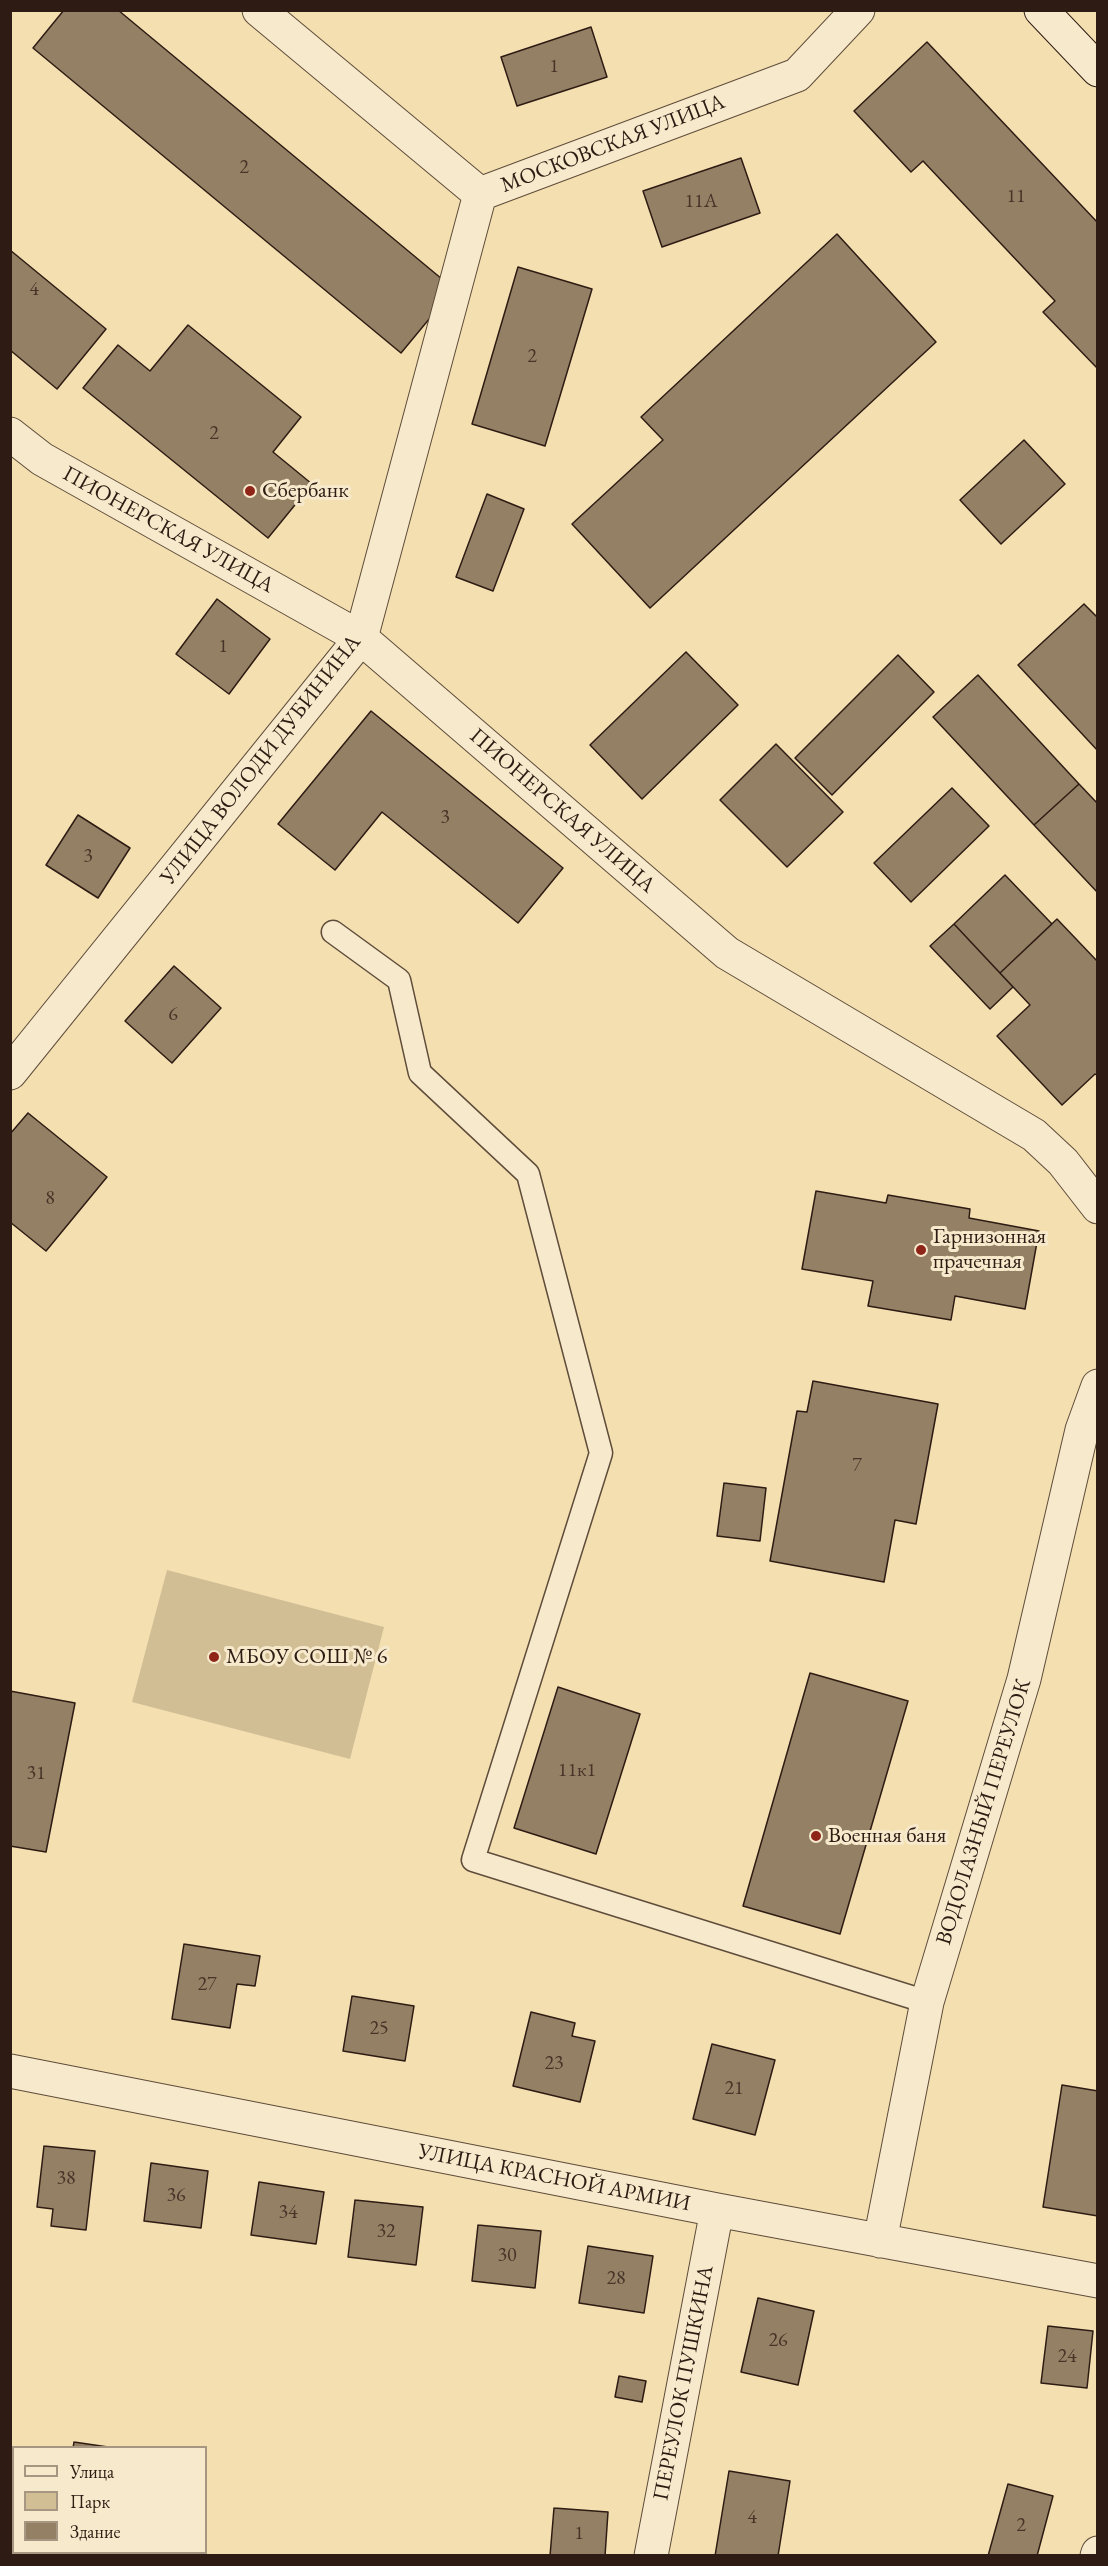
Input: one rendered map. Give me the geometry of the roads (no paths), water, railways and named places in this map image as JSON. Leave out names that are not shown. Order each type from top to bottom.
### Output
[{"type":"street","name":"МОСКОВСКАЯ УЛИЦА","points":[[259,10],[480,194],[797,75],[858,10]]},
{"type":"street","points":[[1041,10],[1098,70]]},
{"type":"street","name":"УЛИЦА ВОЛОДИ ДУБИНИНА","points":[[10,1073],[361,638],[480,194]]},
{"type":"street","name":"ПИОНЕРСКАЯ УЛИЦА","points":[[10,434],[42,459],[361,638],[727,952],[1034,1135],[1063,1162],[1098,1207]]},
{"type":"street","name":"ВОДОЛАЗНЫЙ ПЕРЕУЛОК","points":[[880,2241],[927,2002],[1024,1679],[1082,1430],[1098,1386]]},
{"type":"street","name":"УЛИЦА КРАСНОЙ АРМИИ","points":[[10,2071],[717,2210],[1098,2281]]},
{"type":"street","name":"ПЕРЕУЛОК ПУШКИНА","points":[[651,2556],[717,2210]]},
{"type":"lane","points":[[333,932],[399,980],[420,1073],[528,1174],[601,1453],[473,1860],[927,2002]]},
{"type":"place","name":"Сбербанк","points":[[250,491]]},
{"type":"place","name":"Гарнизонная прачечная","points":[[921,1250]]},
{"type":"place","name":"МБОУ СОШ № 6","points":[[214,1657]]},
{"type":"place","name":"Военная баня","points":[[816,1836]]}]
